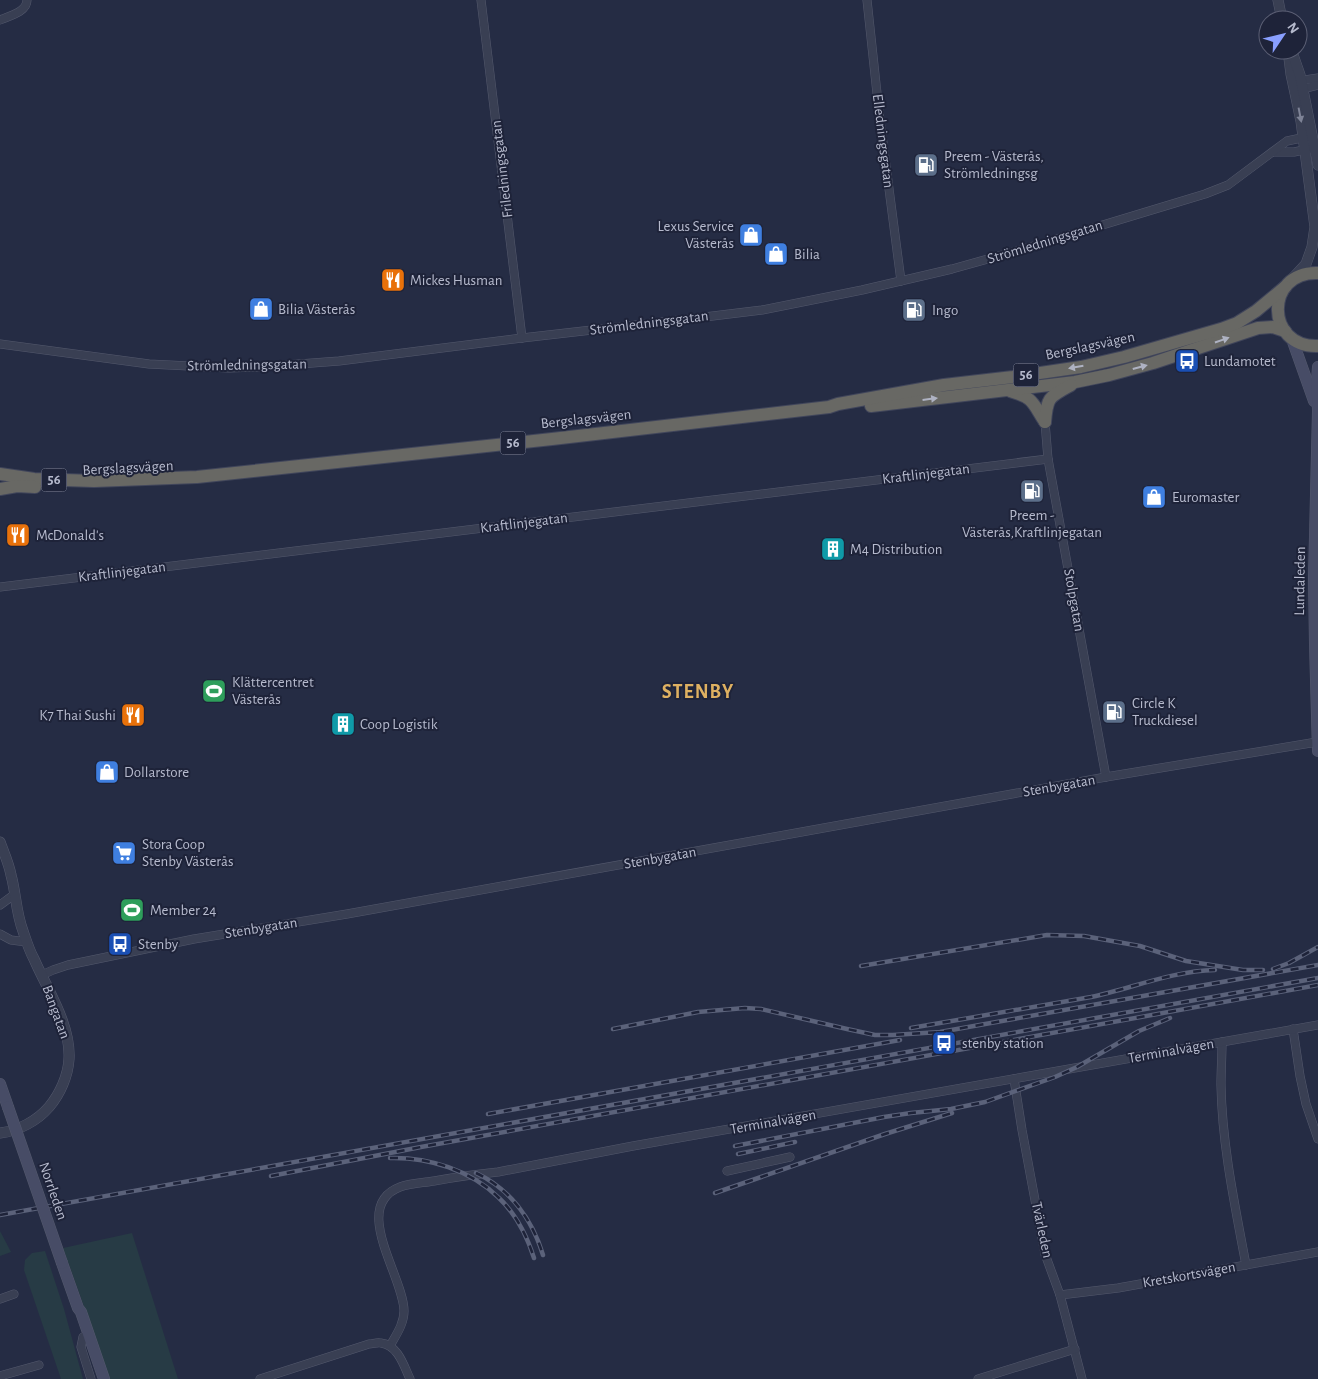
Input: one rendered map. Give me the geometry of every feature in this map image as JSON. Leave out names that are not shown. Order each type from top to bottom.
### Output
[{"type":"highway","name":"56","points":[[1288,284],[1304,275],[1318,273]]},
{"type":"highway","points":[[1288,284],[1280,296],[1277,305],[1280,323],[1288,335]]},
{"type":"highway","name":"Bergslagsvägen","points":[[0,474],[34,479],[94,481],[197,477],[829,407],[944,385],[1080,367],[1124,357],[1221,329],[1237,322],[1256,310],[1288,284]]},
{"type":"highway","name":"Bergslagsvägen","points":[[829,407],[841,410],[1075,382],[1153,363],[1258,328],[1273,327],[1288,335]]},
{"type":"highway","name":"56","points":[[1288,335],[1300,344],[1318,346]]},
{"type":"highway","points":[[1044,422],[1048,401],[1053,395],[1075,382]]},
{"type":"highway","points":[[1008,390],[1027,397],[1032,401],[1044,422]]},
{"type":"highway","name":"Bergslagsvägen","points":[[0,489],[17,486],[72,488],[116,486],[180,482],[197,477]]},
{"type":"main road","name":"Lundaleden","points":[[1288,335],[1318,411]]},
{"type":"main road","name":"Lundaleden","points":[[1317,747],[1314,578],[1318,367]]},
{"type":"main road","name":"Norrleden","points":[[0,1084],[78,1308],[106,1379]]},
{"type":"main road","name":"Norrleden","points":[[78,1308],[76,1315],[96,1379]]},
{"type":"street","points":[[0,20],[24,8],[27,0]]},
{"type":"street","name":"Friledningsgatan","points":[[482,0],[522,338]]},
{"type":"street","name":"Elledningsgatan","points":[[867,0],[880,121],[901,281]]},
{"type":"street","points":[[1288,284],[1306,264],[1312,247],[1315,228],[1310,149],[1292,60]]},
{"type":"street","points":[[1298,86],[1318,78]]},
{"type":"street","points":[[1298,86],[1318,85]]},
{"type":"street","name":"Strömledningsgatan","points":[[0,344],[149,364],[258,368],[331,362],[762,310],[853,292],[952,269],[1218,190],[1228,185],[1288,141],[1308,137]]},
{"type":"street","points":[[1274,152],[1310,149]]},
{"type":"street","points":[[1310,149],[1318,165]]},
{"type":"street","name":"Stolpgatan","points":[[1044,422],[1048,459],[1106,777]]},
{"type":"street","name":"Kraftlinjegatan","points":[[0,587],[1048,459]]},
{"type":"street","name":"Stenbygatan","points":[[42,975],[68,965],[194,939],[356,913],[1106,777],[1317,747]]},
{"type":"street","points":[[0,842],[12,875],[18,915],[33,959],[42,975]]},
{"type":"street","points":[[0,905],[15,894]]},
{"type":"street","points":[[0,934],[11,940],[27,942]]},
{"type":"street","name":"Bangatan","points":[[0,1133],[23,1127],[47,1110],[57,1097],[66,1077],[70,1058],[64,1024],[42,975]]},
{"type":"street","name":"Terminalvägen","points":[[390,1346],[403,1320],[404,1303],[382,1237],[379,1224],[380,1207],[388,1195],[400,1187],[498,1172],[634,1146],[1318,1025]]},
{"type":"street","points":[[1293,1029],[1306,1104],[1318,1139]]},
{"type":"street","points":[[1222,1042],[1221,1085],[1224,1126],[1246,1265]]},
{"type":"street","name":"Tvärleden","points":[[1014,1079],[1045,1254],[1060,1295],[1082,1379]]},
{"type":"street","points":[[727,1170],[790,1157]]},
{"type":"street","name":"Kretskortsvägen","points":[[1060,1295],[1118,1288],[1318,1252]]},
{"type":"street","points":[[0,1299],[14,1294]]},
{"type":"street","points":[[83,1337],[81,1347],[91,1379]]},
{"type":"street","points":[[260,1379],[369,1344],[380,1343],[390,1346],[397,1353],[410,1379]]},
{"type":"street","points":[[978,1379],[1075,1349]]},
{"type":"street","points":[[0,1376],[39,1365]]},
{"type":"shaded area","points":[[0,1231],[11,1252],[0,1256]]},
{"type":"shaded area","points":[[132,1233],[178,1379],[110,1379],[63,1248]]},
{"type":"shaded area","points":[[45,1251],[64,1309],[83,1379],[61,1379],[24,1270],[25,1260],[32,1253]]},
{"type":"railway","points":[[861,966],[1047,935],[1084,936],[1140,946],[1186,961],[1243,970],[1263,970]]},
{"type":"railway","points":[[1273,969],[1289,963],[1318,947]]},
{"type":"railway","points":[[613,1029],[698,1012],[745,1008],[761,1009],[875,1035],[940,1032],[1318,965]]},
{"type":"railway","points":[[911,1028],[1091,997],[1183,973],[1215,970]]},
{"type":"railway","points":[[0,1215],[1318,978]]},
{"type":"railway","points":[[271,1176],[421,1147],[1318,985]]},
{"type":"railway","points":[[735,1146],[884,1117],[951,1109],[985,1102],[1055,1077],[1077,1067],[1139,1031],[1170,1018]]},
{"type":"railway","points":[[488,1114],[900,1040]]},
{"type":"railway","points":[[715,1193],[885,1134],[952,1113]]},
{"type":"railway","points":[[738,1154],[795,1142]]},
{"type":"railway","points":[[390,1158],[419,1160],[448,1167],[476,1180],[488,1188],[505,1204],[516,1218],[534,1258]]},
{"type":"railway","points":[[476,1173],[499,1188],[518,1206],[533,1229],[543,1255]]},
{"type":"place","name":"Preem - Västerås, Strömledningsg","points":[[926,165]]},
{"type":"place","name":"Lexus Service Västerås","points":[[751,235]]},
{"type":"place","name":"Bilia","points":[[776,254]]},
{"type":"place","name":"Mickes Husman","points":[[393,280]]},
{"type":"place","name":"Bilia Västerås","points":[[261,309]]},
{"type":"place","name":"Ingo","points":[[914,310]]},
{"type":"place","name":"Lundamotet","points":[[1187,361]]},
{"type":"place","name":"Preem - Västerås,Kraftlinjegatan","points":[[1032,491]]},
{"type":"place","name":"Euromaster","points":[[1154,497]]},
{"type":"place","name":"McDonald's","points":[[18,535]]},
{"type":"place","name":"M4 Distribution","points":[[833,549]]},
{"type":"place","name":"Klättercentret Västerås","points":[[214,691]]},
{"type":"place","name":"Circle K Truckdiesel","points":[[1114,712]]},
{"type":"place","name":"K7 Thai Sushi","points":[[133,715]]},
{"type":"place","name":"Coop Logistik","points":[[343,724]]},
{"type":"place","name":"Dollarstore","points":[[107,772]]},
{"type":"place","name":"Stora Coop Stenby Västerås","points":[[124,853]]},
{"type":"place","name":"Member 24","points":[[132,910]]},
{"type":"place","name":"Stenby","points":[[120,944]]},
{"type":"place","name":"stenby station","points":[[944,1043]]},
{"type":"district","name":"STENBY","points":[[698,692]]}]
